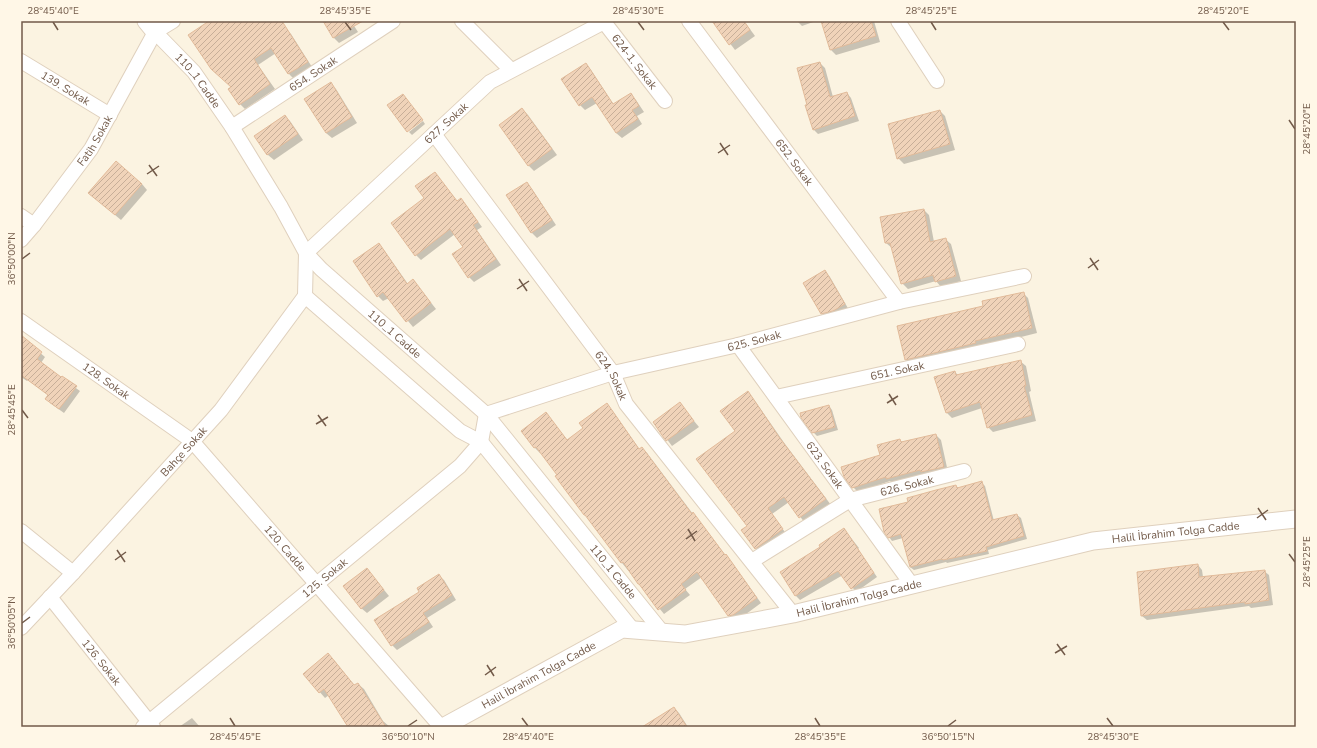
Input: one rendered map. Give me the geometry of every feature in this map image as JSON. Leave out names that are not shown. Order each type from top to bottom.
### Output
[{"type":"street","points":[[150,27],[173,21]]},
{"type":"street","name":"654. Sokak","points":[[232,127],[393,21]]},
{"type":"street","points":[[462,21],[511,70]]},
{"type":"street","name":"652. Sokak","points":[[689,21],[899,302]]},
{"type":"street","points":[[898,21],[937,81]]},
{"type":"street","name":"627. Sokak","points":[[306,253],[490,82],[605,22]]},
{"type":"street","name":"624-1. Sokak","points":[[605,22],[665,101]]},
{"type":"street","name":"Fatih Sokak","points":[[21,240],[91,149],[110,115],[150,27]]},
{"type":"street","name":"110_1 Cadde","points":[[150,27],[194,72],[232,127],[281,207],[306,253],[321,269],[486,414],[663,633]]},
{"type":"street","name":"139. Sokak","points":[[21,61],[110,115]]},
{"type":"street","name":"624. Sokak","points":[[434,134],[613,373],[626,404],[794,614]]},
{"type":"street","points":[[21,216],[34,225]]},
{"type":"street","points":[[305,296],[306,253]]},
{"type":"street","name":"625. Sokak","points":[[486,414],[613,373],[738,345],[899,302],[1024,276]]},
{"type":"street","name":"110_1 Cadde","points":[[305,296],[460,431],[481,442],[633,630]]},
{"type":"street","name":"Bahçe Sokak","points":[[21,628],[221,410],[305,296]]},
{"type":"street","name":"128. Sokak","points":[[21,321],[192,441]]},
{"type":"street","name":"651. Sokak","points":[[776,397],[1018,344]]},
{"type":"street","name":"623. Sokak","points":[[738,345],[912,585]]},
{"type":"street","points":[[481,442],[486,414]]},
{"type":"street","name":"120. Cadde","points":[[192,441],[442,727]]},
{"type":"street","name":"125. Sokak","points":[[148,726],[316,584],[460,466],[481,442]]},
{"type":"street","name":"626. Sokak","points":[[752,561],[850,500],[964,471]]},
{"type":"street","name":"Halil İbrahim Tolga Cadde","points":[[442,727],[622,629],[685,634],[794,614],[1093,541],[1296,519]]},
{"type":"street","points":[[21,531],[73,572]]},
{"type":"street","name":"126. Sokak","points":[[50,597],[148,726]]},
{"type":"building","points":[[209,21],[282,21],[308,62],[288,74],[271,48],[254,59],[270,84],[239,105],[228,89],[231,87],[211,69],[188,35]]},
{"type":"building","points":[[323,21],[363,21],[333,38]]},
{"type":"building","points":[[712,21],[744,21],[750,30],[729,45]]},
{"type":"building","points":[[821,21],[871,21],[876,36],[830,50]]},
{"type":"building","points":[[820,62],[830,97],[847,92],[855,116],[813,130],[805,105],[807,105],[797,68]]},
{"type":"building","points":[[586,63],[613,104],[631,93],[639,106],[632,110],[638,119],[616,133],[592,97],[579,106],[561,79]]},
{"type":"building","points":[[331,82],[352,117],[326,133],[304,99]]},
{"type":"building","points":[[403,94],[423,120],[407,132],[387,105]]},
{"type":"building","points":[[522,108],[552,149],[528,166],[499,125]]},
{"type":"building","points":[[940,110],[950,144],[897,159],[888,124]]},
{"type":"building","points":[[285,115],[298,134],[267,155],[254,136]]},
{"type":"building","points":[[116,161],[142,184],[115,215],[88,193]]},
{"type":"building","points":[[435,172],[457,201],[461,198],[478,222],[473,225],[496,259],[468,278],[452,254],[463,247],[450,229],[415,256],[391,223],[424,198],[415,186]]},
{"type":"building","points":[[527,182],[552,220],[531,233],[506,195]]},
{"type":"building","points":[[924,209],[930,242],[946,238],[956,276],[935,282],[933,275],[901,284],[890,243],[885,243],[880,217]]},
{"type":"building","points":[[379,243],[407,284],[413,279],[431,303],[406,322],[383,292],[377,297],[353,261]]},
{"type":"building","points":[[825,270],[845,304],[833,311],[821,314],[803,283]]},
{"type":"building","points":[[1024,292],[1032,328],[975,341],[976,343],[905,360],[897,326],[983,306],[982,301]]},
{"type":"building","points":[[21,335],[42,352],[37,359],[61,377],[62,376],[77,386],[59,409],[45,399],[48,395],[21,375]]},
{"type":"building","points":[[1021,360],[1026,386],[1024,386],[1032,415],[987,428],[980,402],[946,413],[934,377],[955,371],[956,375]]},
{"type":"building","points":[[748,391],[779,437],[826,499],[799,518],[784,497],[768,508],[783,529],[755,549],[741,530],[747,526],[696,459],[735,431],[720,411]]},
{"type":"building","points":[[680,402],[694,421],[666,441],[653,422]]},
{"type":"building","points":[[607,403],[639,449],[642,447],[692,514],[693,512],[725,555],[726,554],[757,598],[733,615],[728,616],[697,572],[681,584],[686,590],[658,610],[623,562],[621,563],[569,495],[555,476],[557,475],[536,447],[534,448],[521,431],[546,412],[567,440],[583,428],[579,423]]},
{"type":"building","points":[[829,405],[835,427],[812,433],[801,418],[800,413]]},
{"type":"building","points":[[936,434],[944,467],[921,472],[920,470],[886,479],[886,477],[852,488],[844,477],[841,467],[880,455],[877,445],[900,439],[901,442]]},
{"type":"building","points":[[982,481],[992,520],[1017,514],[1024,536],[986,547],[987,551],[942,559],[910,567],[901,534],[888,538],[884,532],[879,509],[908,502],[907,498],[936,490],[956,485],[957,488]]},
{"type":"building","points":[[844,528],[874,573],[851,589],[838,571],[795,596],[780,572],[820,547],[819,545]]},
{"type":"building","points":[[1198,564],[1199,577],[1265,570],[1269,600],[1141,616],[1137,572]]},
{"type":"building","points":[[367,568],[384,590],[361,609],[343,586]]},
{"type":"building","points":[[439,574],[452,595],[423,613],[429,622],[391,646],[374,620],[419,592],[417,588]]},
{"type":"building","points":[[328,653],[354,685],[358,683],[386,727],[348,727],[324,689],[319,693],[303,674]]},
{"type":"building","points":[[674,707],[687,727],[642,727]]}]
